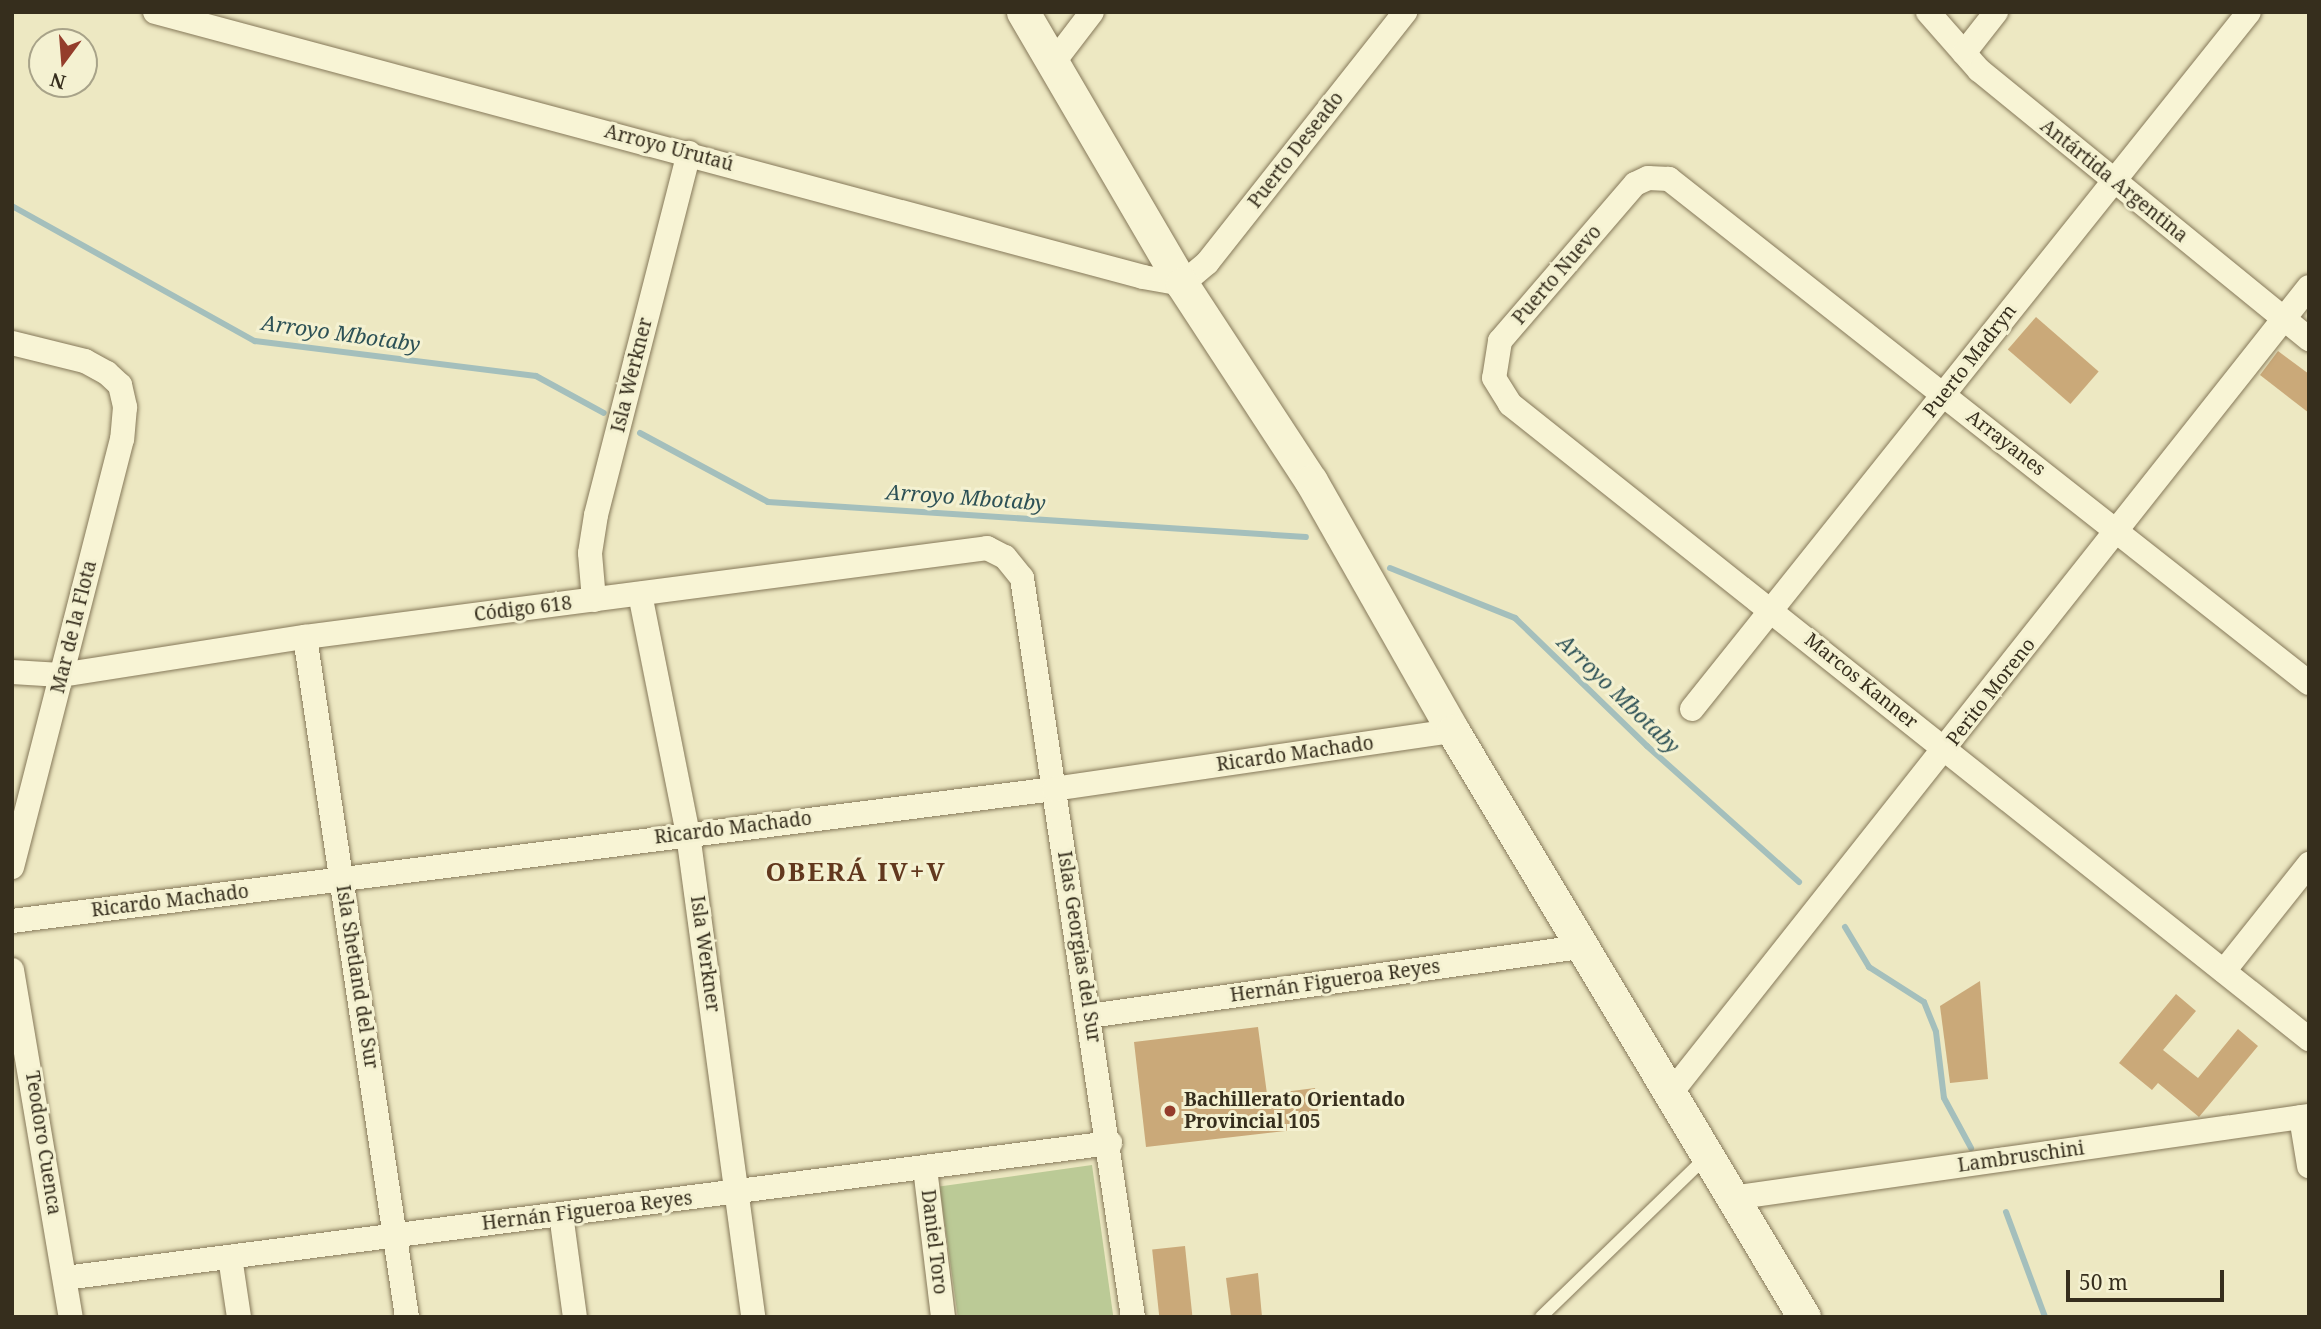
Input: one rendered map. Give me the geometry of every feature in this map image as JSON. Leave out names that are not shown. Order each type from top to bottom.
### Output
[{"type":"street","name":"Arroyo Urutaú","points":[[155,12],[689,153],[1129,274],[1182,284]]},
{"type":"street","points":[[1023,12],[1182,284],[1311,481],[1453,731],[1804,1317]]},
{"type":"street","points":[[1053,63],[1092,12]]},
{"type":"street","name":"Puerto Deseado","points":[[1182,284],[1207,263],[1405,12]]},
{"type":"street","name":"Antártida Argentina","points":[[1928,12],[1964,53],[2113,180],[2309,339]]},
{"type":"street","points":[[1964,53],[1996,12]]},
{"type":"street","name":"Puerto Madryn","points":[[1692,709],[2249,12]]},
{"type":"street","name":"Isla Werkner","points":[[594,600],[590,553],[596,515],[689,153]]},
{"type":"street","name":"Puerto Nuevo","points":[[1510,404],[1494,378],[1500,341],[1635,184],[1648,178],[1669,179]]},
{"type":"street","name":"Arrayanes","points":[[1669,179],[2309,683]]},
{"type":"street","name":"Perito Moreno","points":[[1670,1094],[1946,749],[2309,287]]},
{"type":"street","name":"Mar de la Flota","points":[[12,343],[85,361],[120,385],[125,407],[122,439],[12,867]]},
{"type":"street","name":"Marcos Kanner","points":[[1510,404],[2309,1039]]},
{"type":"street","name":"Código 618","points":[[12,672],[61,675],[305,637],[987,548],[1005,557],[1022,578]]},
{"type":"street","name":"Islas Georgias del Sur","points":[[1022,578],[1110,1143],[1133,1317]]},
{"type":"street","name":"Isla Werkner","points":[[640,594],[688,834],[754,1317]]},
{"type":"street","name":"Isla Shetland del Sur","points":[[305,637],[407,1317]]},
{"type":"street","name":"Ricardo Machado","points":[[12,921],[1054,789],[1453,731]]},
{"type":"street","points":[[2224,971],[2309,864]]},
{"type":"street","name":"Hernán Figueroa Reyes","points":[[1089,1016],[1582,947]]},
{"type":"street","name":"Teodoro Cuenca","points":[[12,970],[71,1317]]},
{"type":"street","points":[[2305,1116],[2309,1166]]},
{"type":"street","name":"Lambruschini","points":[[1732,1198],[2305,1116]]},
{"type":"street","name":"Hernán Figueroa Reyes","points":[[65,1278],[1110,1143]]},
{"type":"street","name":"Daniel Toro","points":[[925,1168],[943,1317]]},
{"type":"street","points":[[561,1214],[575,1317]]},
{"type":"street","points":[[230,1257],[239,1317]]},
{"type":"lane","points":[[1541,1317],[1707,1156]]},
{"type":"green space","points":[[1092,1165],[1113,1317],[958,1317],[939,1186]]},
{"type":"building","points":[[2036,317],[2099,371],[2070,404],[2008,349]]},
{"type":"building","points":[[2278,351],[2309,374],[2309,413],[2260,375]]},
{"type":"building","points":[[1980,981],[1988,1079],[1950,1083],[1940,1006]]},
{"type":"building","points":[[2176,994],[2196,1011],[2163,1050],[2198,1078],[2238,1029],[2258,1046],[2199,1117],[2158,1083],[2152,1090],[2119,1063]]},
{"type":"building","points":[[1258,1027],[1267,1094],[1315,1088],[1320,1127],[1146,1147],[1134,1042]]},
{"type":"building","points":[[1185,1246],[1192,1317],[1159,1317],[1152,1249]]},
{"type":"building","points":[[1258,1273],[1262,1317],[1231,1317],[1226,1278]]},
{"type":"waterway","name":"Arroyo Mbotaby","points":[[12,206],[255,341],[536,376],[604,413]]},
{"type":"waterway","name":"Arroyo Mbotaby","points":[[640,433],[768,502],[1306,537]]},
{"type":"waterway","name":"Arroyo Mbotaby","points":[[1390,568],[1515,618],[1647,746],[1799,882]]},
{"type":"waterway","name":"Arroyo Mbotaby","points":[[1845,927],[1869,967],[1924,1002],[1936,1032],[1944,1098],[1971,1148]]},
{"type":"waterway","name":"Arroyo Mbotaby","points":[[2006,1212],[2045,1317]]},
{"type":"place","name":"Bachillerato Orientado Provincial 105","points":[[1170,1111]]},
{"type":"district","name":"OBERÁ IV+V","points":[[856,872]]}]
